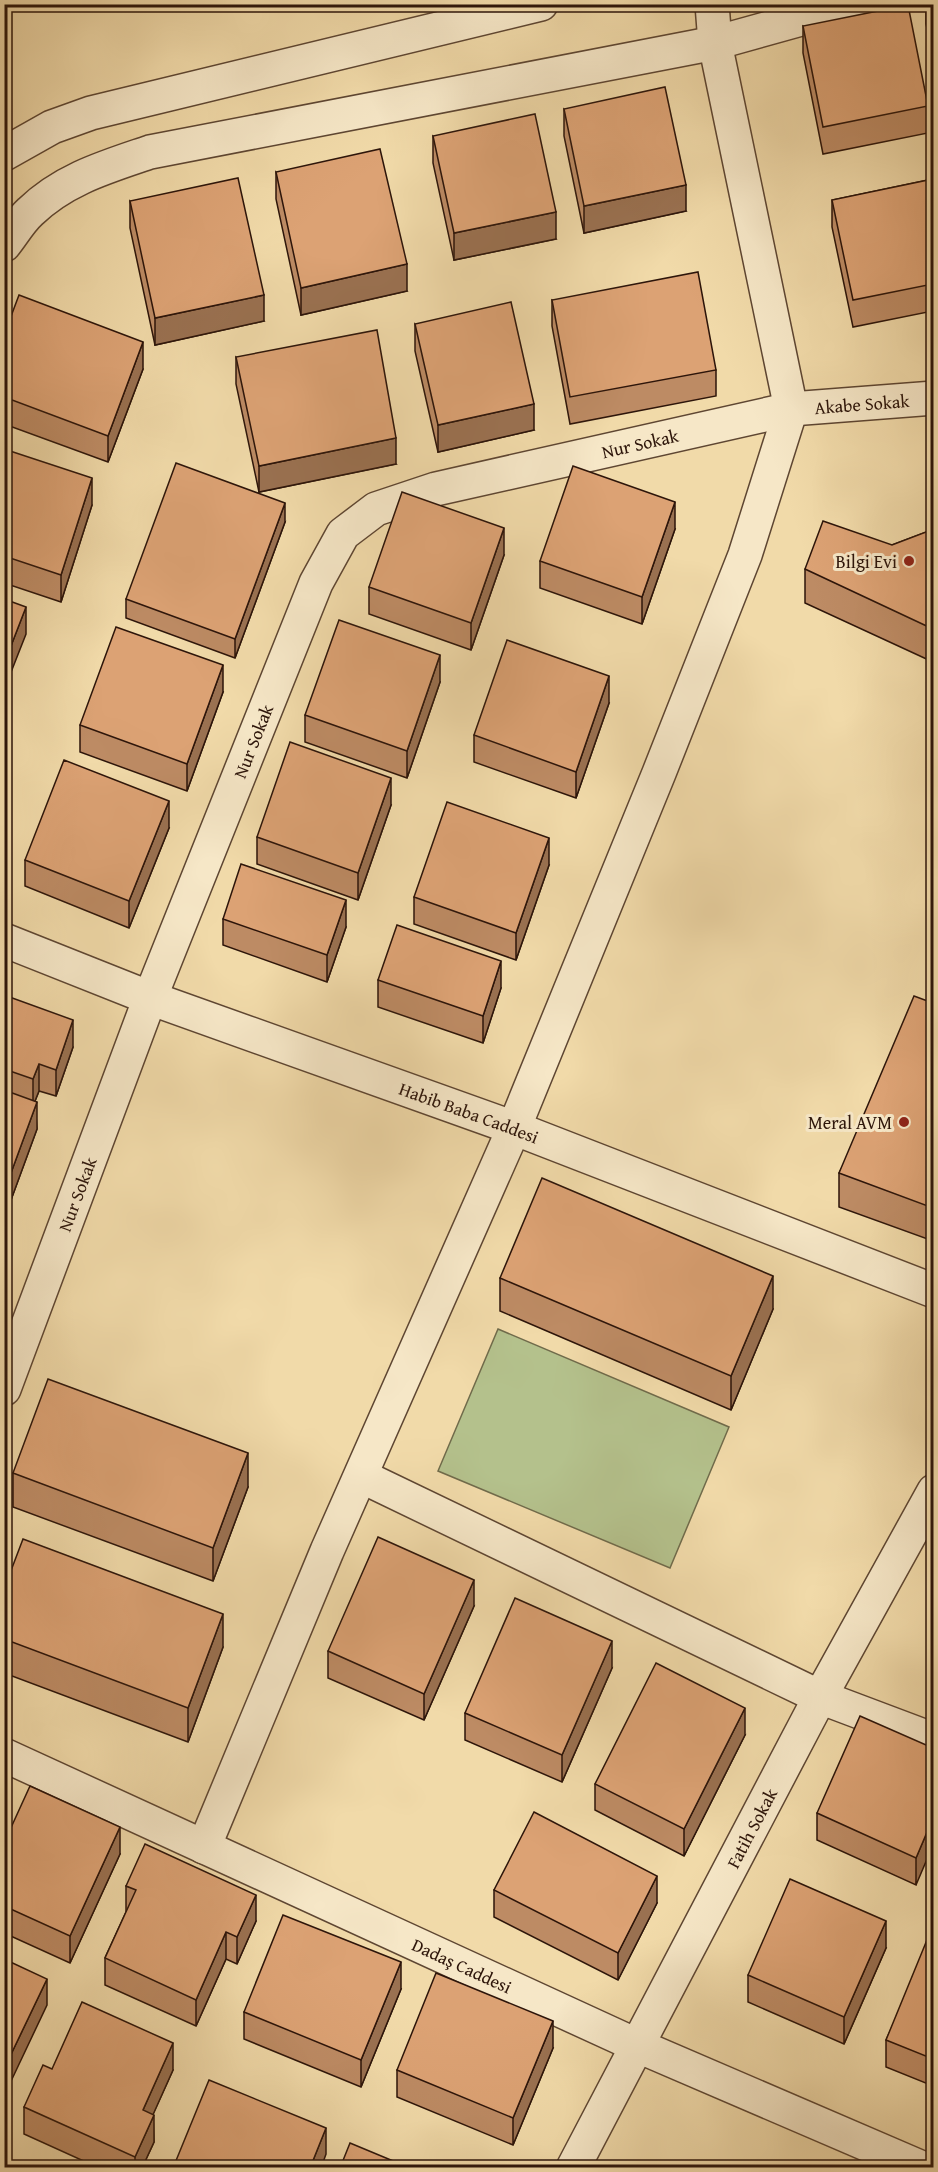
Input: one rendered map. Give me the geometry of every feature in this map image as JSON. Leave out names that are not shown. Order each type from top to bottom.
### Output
[{"type":"street","points":[[4,154],[52,127],[91,113],[541,4]]},
{"type":"street","points":[[204,1847],[361,1476],[514,1128],[746,555],[791,409],[715,43],[712,4]]},
{"type":"street","points":[[4,245],[16,213],[84,175],[150,152],[715,43],[855,4]]},
{"type":"street","name":"Akabe Sokak","points":[[791,409],[933,398]]},
{"type":"street","name":"Nur Sokak","points":[[4,1389],[150,998],[316,583],[343,534],[376,509],[436,489],[791,409]]},
{"type":"street","name":"Habib Baba Caddesi","points":[[4,940],[150,998],[514,1128],[933,1291]]},
{"type":"street","points":[[361,1476],[820,1697],[933,1740]]},
{"type":"street","name":"Fatih Sokak","points":[[573,2168],[820,1697],[933,1491]]},
{"type":"street","name":"Dadaş Caddesi","points":[[4,1755],[636,2045],[922,2168]]},
{"type":"green space","points":[[498,1329],[729,1427],[670,1568],[438,1471]]},
{"type":"building","points":[[933,4],[933,37],[926,5]]},
{"type":"building","points":[[908,5],[928,106],[823,127],[803,26]]},
{"type":"building","points":[[665,87],[686,185],[584,206],[564,109]]},
{"type":"building","points":[[535,114],[556,212],[454,233],[433,136]]},
{"type":"building","points":[[380,149],[407,264],[301,288],[276,172]]},
{"type":"building","points":[[238,178],[264,295],[155,318],[130,201]]},
{"type":"building","points":[[933,179],[933,284],[853,300],[832,200]]},
{"type":"building","points":[[698,272],[716,370],[570,397],[552,300]]},
{"type":"building","points":[[19,295],[143,342],[108,436],[4,397],[4,335]]},
{"type":"building","points":[[511,302],[534,404],[438,425],[415,324]]},
{"type":"building","points":[[377,330],[396,438],[259,466],[236,357]]},
{"type":"building","points":[[4,449],[92,478],[61,575],[4,556]]},
{"type":"building","points":[[176,463],[285,503],[235,639],[126,599]]},
{"type":"building","points":[[573,466],[675,502],[642,597],[540,561]]},
{"type":"building","points":[[402,492],[504,528],[471,623],[369,587]]},
{"type":"building","points":[[823,521],[892,545],[929,531],[933,524],[933,629],[805,569]]},
{"type":"building","points":[[4,599],[26,607],[4,664]]},
{"type":"building","points":[[339,620],[440,655],[407,751],[305,715]]},
{"type":"building","points":[[116,627],[223,665],[187,764],[80,725]]},
{"type":"building","points":[[507,640],[609,676],[576,772],[474,735]]},
{"type":"building","points":[[290,742],[391,778],[358,873],[257,837]]},
{"type":"building","points":[[64,760],[169,801],[129,901],[25,860]]},
{"type":"building","points":[[447,802],[549,838],[516,933],[414,897]]},
{"type":"building","points":[[241,864],[346,900],[327,955],[223,919]]},
{"type":"building","points":[[397,925],[501,961],[483,1016],[378,980]]},
{"type":"building","points":[[4,995],[73,1020],[56,1070],[39,1064],[33,1079],[4,1069]]},
{"type":"building","name":"Meral AVM","points":[[914,996],[933,1003],[933,1208],[839,1173]]},
{"type":"building","points":[[4,1090],[37,1102],[4,1192]]},
{"type":"building","points":[[542,1178],[773,1276],[731,1376],[500,1278]]},
{"type":"building","points":[[48,1379],[248,1453],[213,1548],[13,1473]]},
{"type":"building","points":[[378,1537],[474,1580],[424,1694],[328,1651]]},
{"type":"building","points":[[23,1539],[223,1614],[188,1708],[4,1639],[4,1589]]},
{"type":"building","points":[[515,1598],[612,1641],[562,1755],[465,1713]]},
{"type":"building","points":[[656,1663],[745,1708],[684,1829],[595,1784]]},
{"type":"building","points":[[860,1716],[933,1748],[933,1818],[916,1858],[817,1813]]},
{"type":"building","points":[[30,1786],[120,1827],[70,1936],[4,1906],[4,1843]]},
{"type":"building","points":[[534,1812],[657,1876],[618,1953],[494,1890]]},
{"type":"building","points":[[145,1844],[256,1895],[237,1937],[226,1932],[196,2000],[105,1958],[136,1890],[126,1886]]},
{"type":"building","points":[[790,1879],[886,1921],[844,2017],[748,1975]]},
{"type":"building","points":[[283,1915],[401,1962],[361,2060],[244,2012]]},
{"type":"building","points":[[929,1935],[933,1937],[933,2059],[886,2040]]},
{"type":"building","points":[[4,1959],[47,1979],[4,2069]]},
{"type":"building","points":[[436,1973],[553,2021],[513,2118],[397,2070]]},
{"type":"building","points":[[82,2002],[173,2043],[143,2110],[154,2115],[135,2157],[24,2107],[43,2065],[52,2069]]},
{"type":"building","points":[[209,2080],[326,2128],[310,2168],[173,2168]]},
{"type":"building","points":[[350,2143],[410,2168],[340,2168]]},
{"type":"place","name":"Bilgi Evi","points":[[909,561]]},
{"type":"place","name":"Meral AVM","points":[[904,1122]]}]
